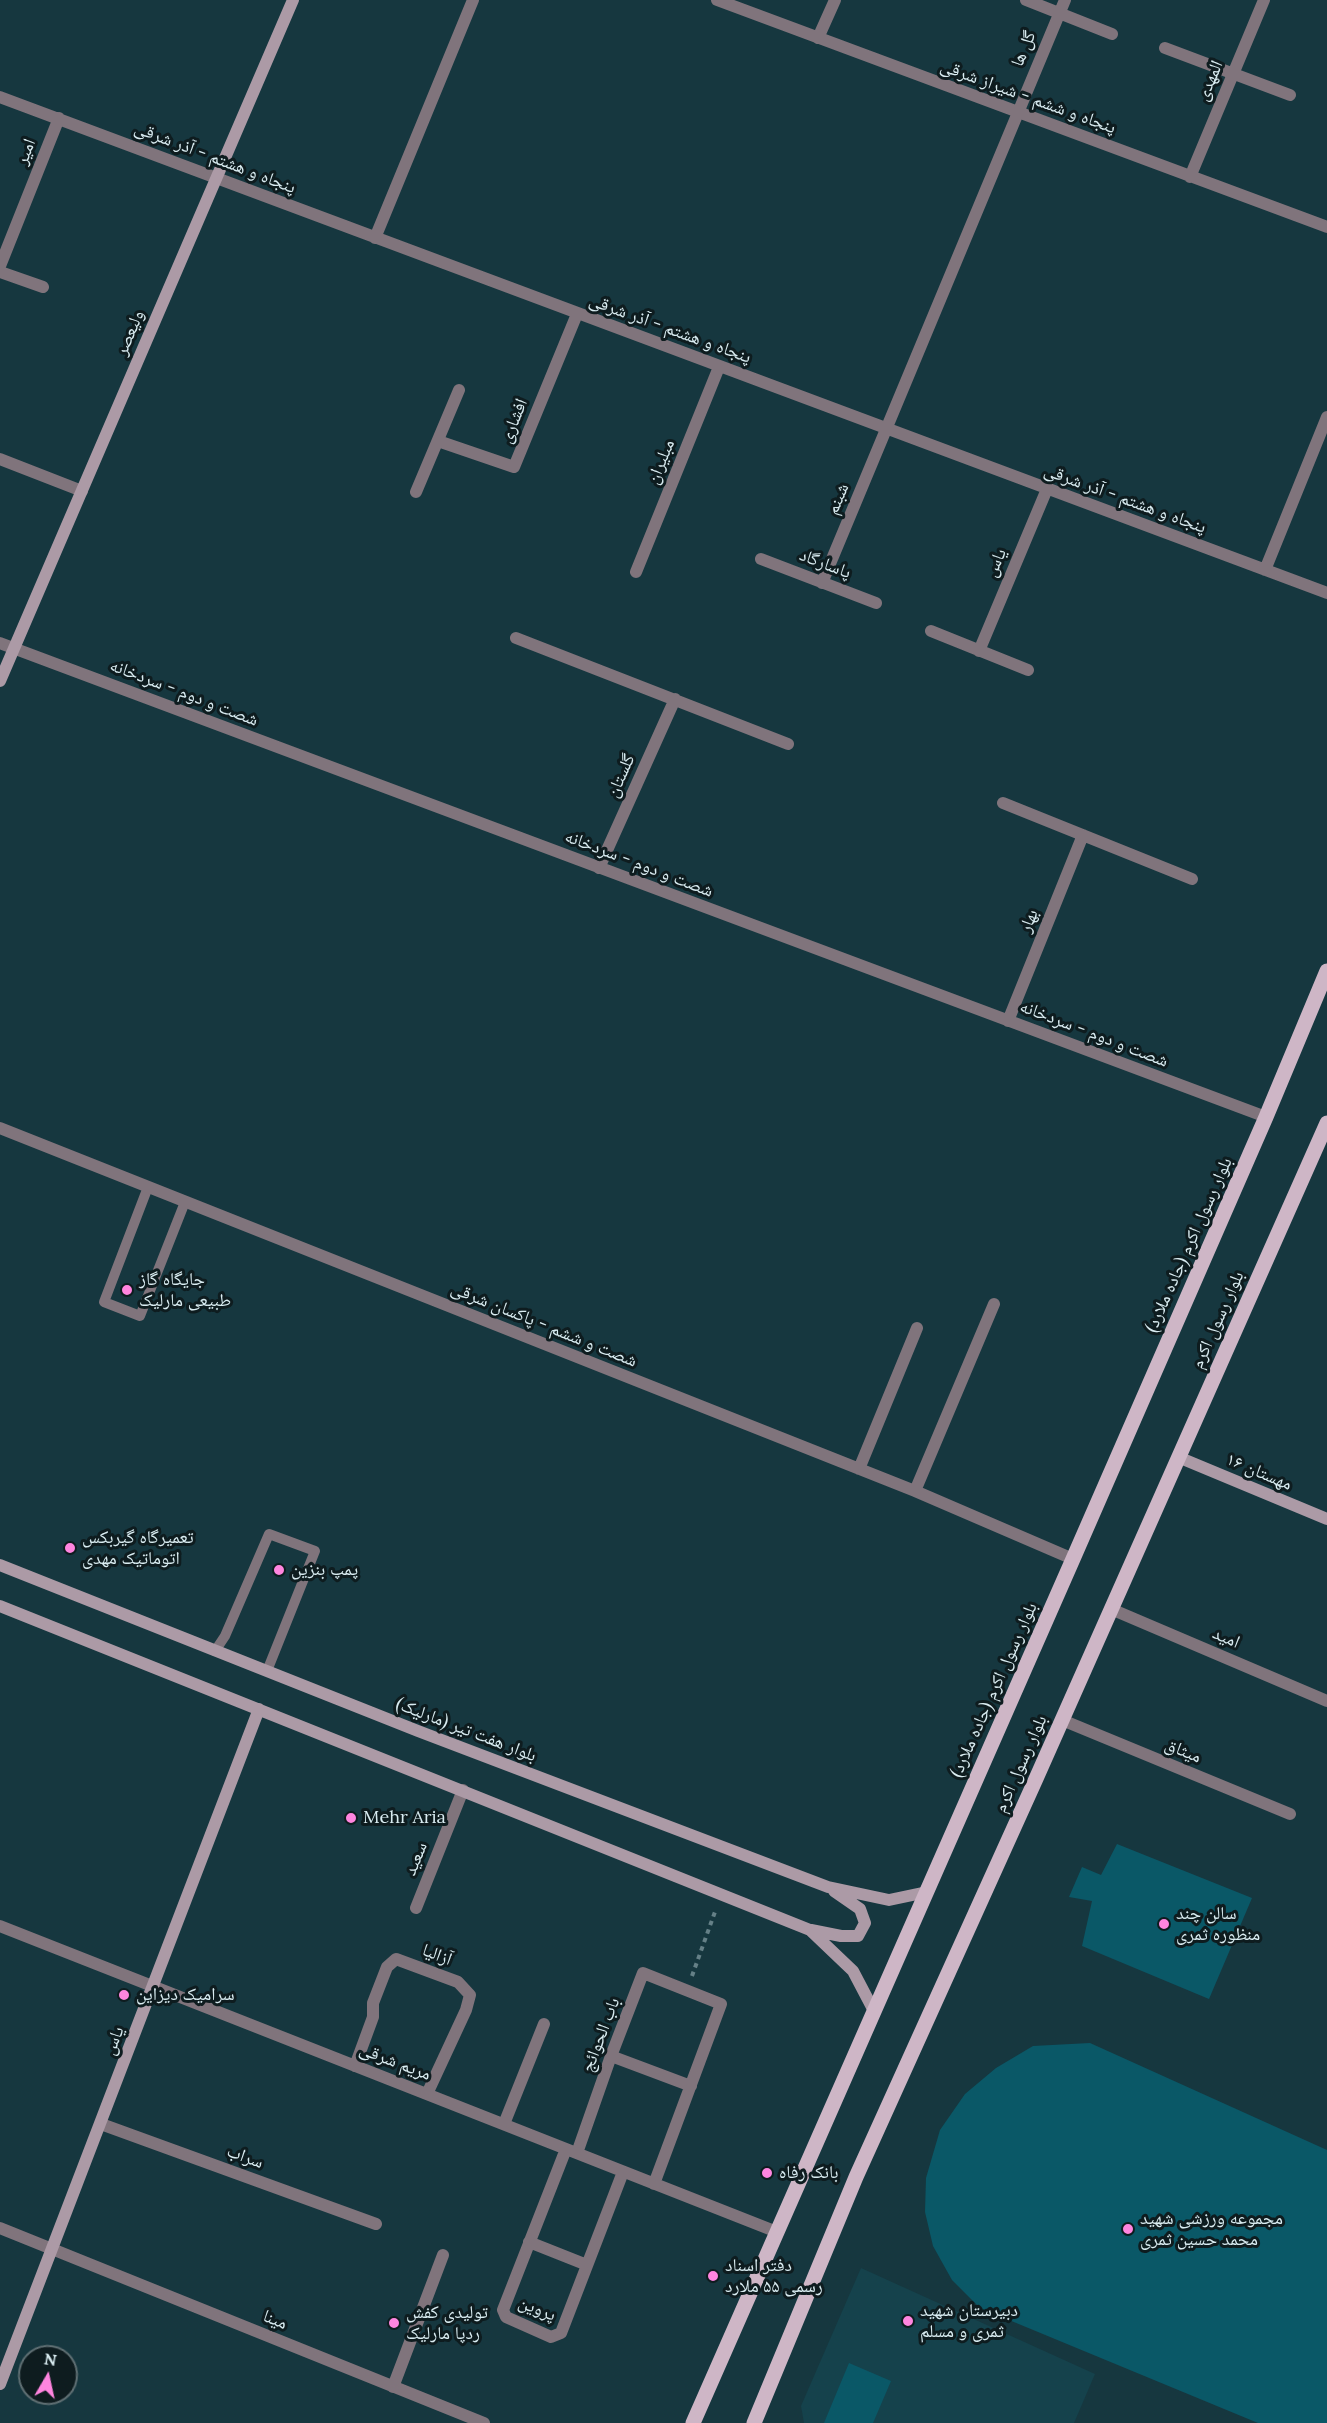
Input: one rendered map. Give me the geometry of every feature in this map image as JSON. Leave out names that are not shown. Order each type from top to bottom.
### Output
[{"type":"main road","name":"ولیعصر","points":[[0,681],[293,0]]},
{"type":"main road","name":"بلوار رسول اکرم (جاده ملارد)","points":[[693,2423],[1266,1118],[1327,971]]},
{"type":"main road","name":"بلوار رسول اکرم","points":[[754,2423],[856,2177],[1327,1123]]},
{"type":"main road","name":"مهستان ۱۶","points":[[1178,1457],[1327,1520]]},
{"type":"main road","name":"بلوار هفت تیر (مارلیک)","points":[[0,1565],[418,1731],[828,1887],[889,1900],[927,1892]]},
{"type":"main road","points":[[0,1606],[810,1930],[841,1936],[858,1936],[866,1923],[860,1909],[828,1887]]},
{"type":"main road","name":"یاس","points":[[0,2384],[260,1709]]},
{"type":"main road","points":[[810,1930],[853,1971],[874,2011]]},
{"type":"main road","points":[[765,2399],[768,2423]]},
{"type":"street","points":[[375,238],[473,0]]},
{"type":"street","name":"پنجاه و ششم - شیراز شرقی","points":[[717,0],[1327,228]]},
{"type":"street","points":[[818,38],[835,0]]},
{"type":"street","points":[[1026,0],[1112,34]]},
{"type":"street","name":"گل ها","points":[[887,429],[1065,0]]},
{"type":"street","name":"المهدی","points":[[1191,177],[1264,0]]},
{"type":"street","points":[[1165,48],[1290,95]]},
{"type":"street","name":"پنجاه و هشتم - آذر شرقی","points":[[0,97],[719,367],[1326,591]]},
{"type":"street","name":"امیر","points":[[0,266],[59,118]]},
{"type":"street","points":[[0,272],[44,287]]},
{"type":"street","name":"افشاری","points":[[438,441],[514,467],[578,314]]},
{"type":"street","name":"مبلیران","points":[[636,572],[719,367]]},
{"type":"street","points":[[417,492],[459,390]]},
{"type":"street","points":[[1265,570],[1327,417]]},
{"type":"street","name":"شبنم","points":[[822,583],[887,429]]},
{"type":"street","points":[[0,459],[82,491]]},
{"type":"street","name":"یاس","points":[[979,651],[1047,489]]},
{"type":"street","name":"پاسارگاد","points":[[761,559],[876,603]]},
{"type":"street","points":[[931,631],[1028,670]]},
{"type":"street","points":[[516,638],[788,744]]},
{"type":"street","name":"شصت و دوم - سردخانه","points":[[0,643],[1266,1118]]},
{"type":"street","name":"گلستان","points":[[599,868],[675,699]]},
{"type":"street","points":[[1003,803],[1192,879]]},
{"type":"street","name":"بهار","points":[[1008,1021],[1083,835]]},
{"type":"street","name":"شصت و ششم - پاکسان شرقی","points":[[0,1128],[915,1491],[1073,1559]]},
{"type":"street","points":[[915,1491],[994,1304]]},
{"type":"street","points":[[859,1469],[917,1328]]},
{"type":"street","name":"امید","points":[[1111,1609],[1327,1701]]},
{"type":"street","name":"میثاق","points":[[1062,1720],[1290,1814]]},
{"type":"street","name":"سعید","points":[[416,1908],[463,1790]]},
{"type":"street","name":"مریم شرقی","points":[[0,1926],[777,2232]]},
{"type":"street","name":"آزالیا","points":[[355,2066],[373,2017],[373,2003],[387,1967],[396,1959],[458,1982],[470,1995],[466,2010],[427,2094]]},
{"type":"street","name":"باب الحوائج","points":[[571,2151],[644,1973],[721,2004],[654,2184]]},
{"type":"street","points":[[504,2124],[544,2024]]},
{"type":"street","points":[[611,2056],[691,2086]]},
{"type":"street","name":"سراب","points":[[101,2124],[376,2224]]},
{"type":"street","name":"پروین","points":[[571,2151],[530,2242],[503,2310],[503,2314],[551,2337],[561,2333],[623,2172]]},
{"type":"street","name":"مینا","points":[[0,2228],[484,2423]]},
{"type":"street","points":[[530,2242],[587,2265]]},
{"type":"street","points":[[393,2387],[444,2255]]},
{"type":"lane","points":[[148,1187],[104,1302],[140,1316],[185,1202]]},
{"type":"lane","points":[[215,1651],[225,1635],[269,1534],[315,1551],[267,1671]]},
{"type":"path","points":[[687,1991],[722,1894]]},
{"type":"shaded area","name":"سالن چند منظوره ثمری","points":[[1117,1844],[1252,1898],[1209,1999],[1082,1946],[1092,1901],[1069,1897],[1082,1867],[1101,1875]]},
{"type":"shaded area","name":"مجموعه ورزشی شهید محمد حسین ثمری","points":[[1090,2043],[1327,2150],[1327,2423],[1258,2423],[980,2308],[952,2280],[933,2246],[925,2212],[926,2178],[940,2130],[965,2094],[996,2068],[1033,2046]]},
{"type":"shaded area","name":"دبیرستان شهید ثمری و مسلم","points":[[861,2268],[1095,2374],[1074,2423],[804,2423],[801,2406]]},
{"type":"shaded area","points":[[849,2363],[891,2381],[873,2423],[824,2423]]},
{"type":"place","name":"جایگاه گاز طبیعی مارلیک","points":[[127,1290]]},
{"type":"place","name":"تعمیرگاه گیربکس اتوماتیک مهدی","points":[[70,1548]]},
{"type":"place","name":"پمپ بنزین","points":[[279,1570]]},
{"type":"place","name":"Mehr Aria","points":[[351,1818]]},
{"type":"place","name":"سالن چند منظوره ثمری","points":[[1164,1924]]},
{"type":"place","name":"سرامیک دیزاین","points":[[124,1995]]},
{"type":"place","name":"بانک رفاه","points":[[767,2173]]},
{"type":"place","name":"مجموعه ورزشی شهید محمد حسین ثمری","points":[[1128,2229]]},
{"type":"place","name":"دفتر اسناد رسمی ۵۵ ملارد","points":[[713,2276]]},
{"type":"place","name":"دبیرستان شهید ثمری و مسلم","points":[[908,2321]]},
{"type":"place","name":"تولیدی کفش ردپا مارلیک","points":[[394,2323]]}]
